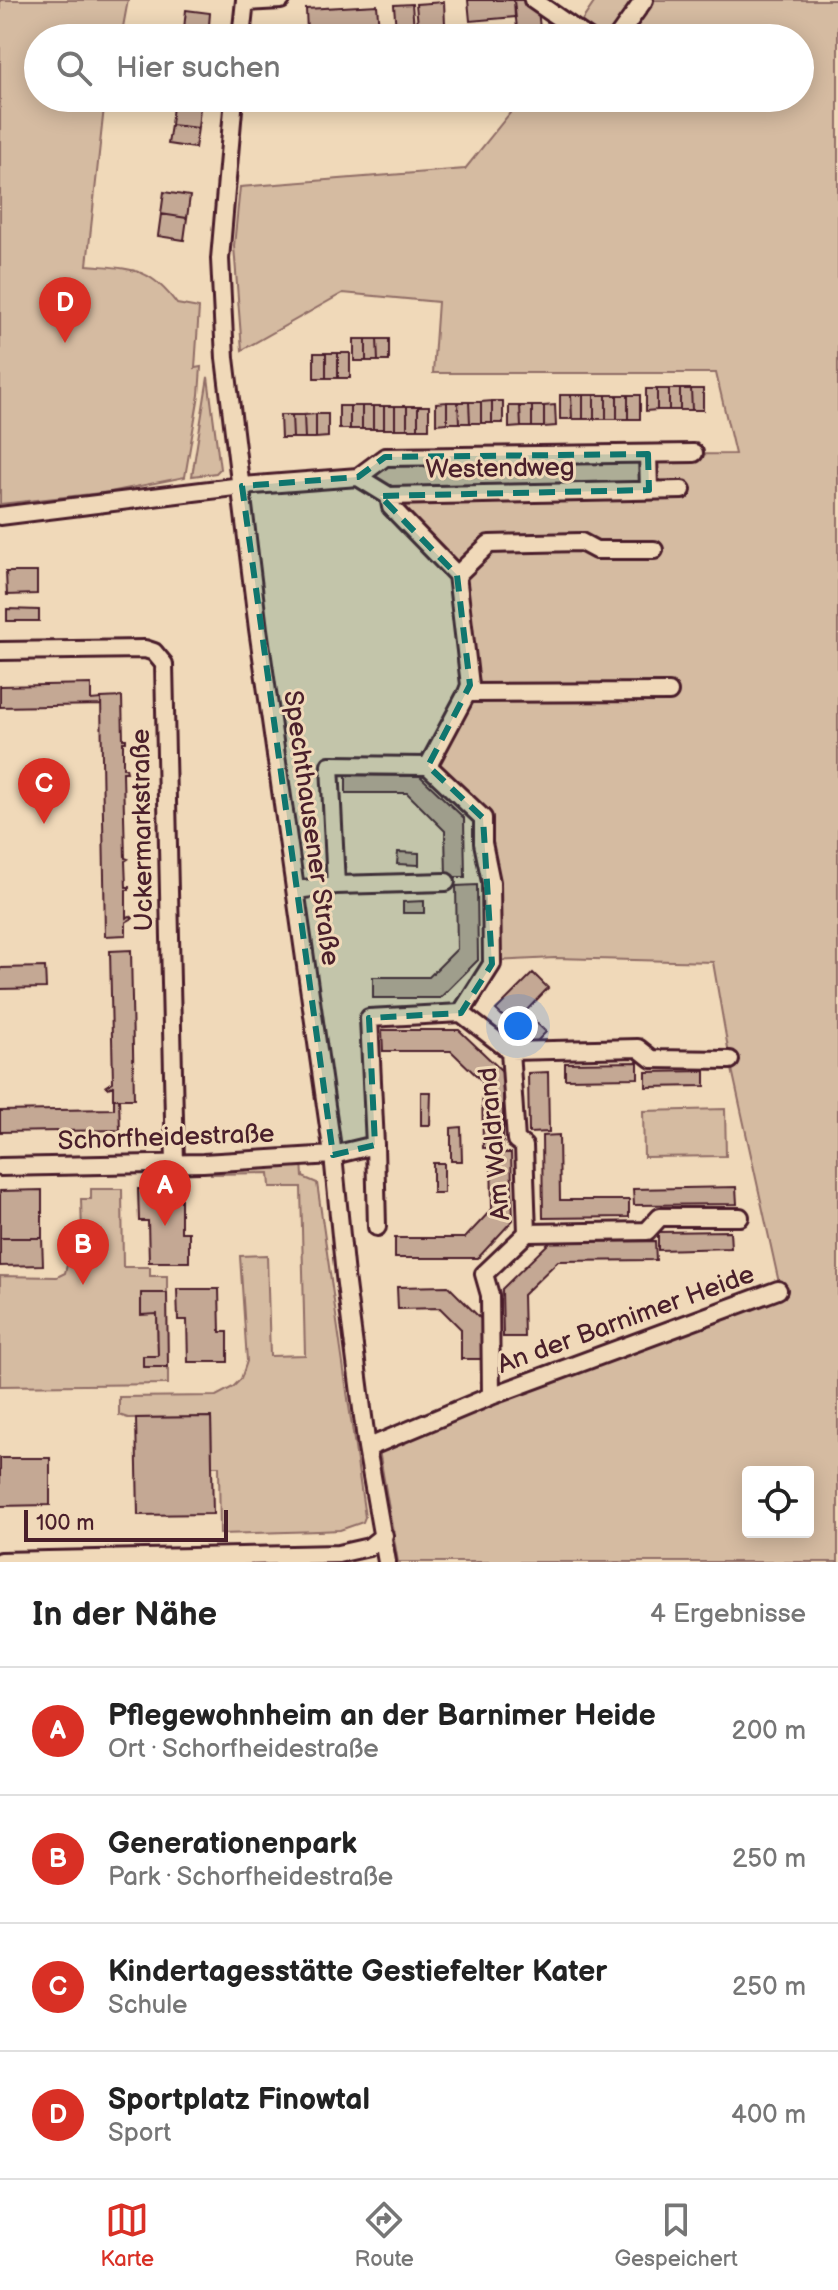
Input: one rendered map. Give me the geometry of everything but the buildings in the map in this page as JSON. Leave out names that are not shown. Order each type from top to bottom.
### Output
[{"type":"street","points":[[243,24],[245,1],[281,0]]},
{"type":"street","points":[[533,0],[568,24]]},
{"type":"street","points":[[627,24],[644,0]]},
{"type":"street","name":"Spechthausener Straße","points":[[233,112],[220,259],[225,358],[254,594],[333,1155],[367,1448],[387,1562]]},
{"type":"street","name":"Westendweg","points":[[0,516],[242,486],[358,477],[385,457],[694,453]]},
{"type":"street","points":[[648,454],[649,490]]},
{"type":"street","name":"Westendweg","points":[[358,477],[389,496],[682,490]]},
{"type":"street","points":[[389,496],[391,507],[457,575],[470,685],[428,766]]},
{"type":"street","points":[[457,575],[489,544],[581,542],[596,550],[654,550]]},
{"type":"street","name":"Uckermarkstraße","points":[[0,651],[145,649],[154,652],[164,664],[175,1164]]},
{"type":"street","points":[[467,693],[669,692]]},
{"type":"street","points":[[336,885],[330,765],[428,766],[483,818],[483,843],[491,882],[492,964],[461,1013]]},
{"type":"street","points":[[296,890],[336,885],[446,882]]},
{"type":"street","points":[[377,1227],[369,1018],[461,1013],[510,1051],[638,1048],[652,1059],[730,1060]]},
{"type":"street","name":"Am Waldrand","points":[[510,1051],[516,1140],[524,1146],[527,1233]]},
{"type":"street","name":"Schorfheidestraße","points":[[0,1167],[175,1164],[333,1155],[375,1145]]},
{"type":"street","points":[[527,1233],[647,1231],[660,1217],[740,1217]]},
{"type":"street","name":"An der Barnimer Heide","points":[[491,1396],[490,1295],[484,1274],[527,1233]]},
{"type":"street","name":"An der Barnimer Heide","points":[[367,1448],[491,1396],[778,1290]]},
{"type":"street","points":[[0,1561],[263,1559],[338,1554],[369,1547],[384,1535]]},
{"type":"highlighted area","points":[[648,454],[649,490],[380,496],[457,575],[470,685],[428,766],[483,818],[492,964],[461,1013],[369,1018],[375,1145],[333,1155],[242,486],[358,477],[385,457]]},
{"type":"shaded area","points":[[0,0],[128,0],[124,24],[24,24],[24,112],[103,112],[87,265],[138,272],[157,282],[177,304],[199,308],[195,368],[201,367],[199,395],[185,477],[110,492],[0,504]]},
{"type":"shaded area","points":[[596,0],[838,0],[838,1562],[398,1562],[379,1450],[781,1292],[730,1060],[713,962],[555,958],[494,961],[490,815],[438,762],[470,684],[457,575],[358,477],[385,457],[735,454],[716,373],[433,373],[438,302],[343,293],[242,350],[234,246],[240,187],[465,169],[511,112],[814,112],[814,24],[580,24]]},
{"type":"shaded area","points":[[208,377],[220,469],[216,473],[192,476]]},
{"type":"shaded area","points":[[725,1109],[726,1156],[644,1157],[643,1111]]},
{"type":"shaded area","points":[[302,1160],[303,1177],[317,1183],[365,1517],[363,1522],[340,1530],[220,1534],[219,1466],[212,1466],[211,1417],[128,1418],[119,1415],[119,1397],[216,1396],[241,1379],[247,1361],[240,1256],[267,1255],[270,1356],[305,1355],[301,1187],[270,1187],[269,1173],[211,1174],[211,1165]]},
{"type":"shaded area","points":[[91,1189],[122,1189],[123,1267],[150,1267],[150,1276],[167,1276],[167,1293],[141,1294],[141,1314],[157,1314],[158,1356],[143,1356],[143,1367],[168,1367],[168,1384],[0,1386],[0,1276],[57,1277],[65,1273],[73,1241],[82,1234],[81,1199],[91,1199]]},
{"type":"place","name":"Sportplatz Finowtal","points":[[65,343]]},
{"type":"place","name":"Kindertagesstätte Gestiefelter Kater","points":[[44,824]]},
{"type":"place","name":"Pflegewohnheim an der Barnimer Heide","points":[[165,1226]]},
{"type":"place","name":"Generationenpark","points":[[83,1285]]}]
